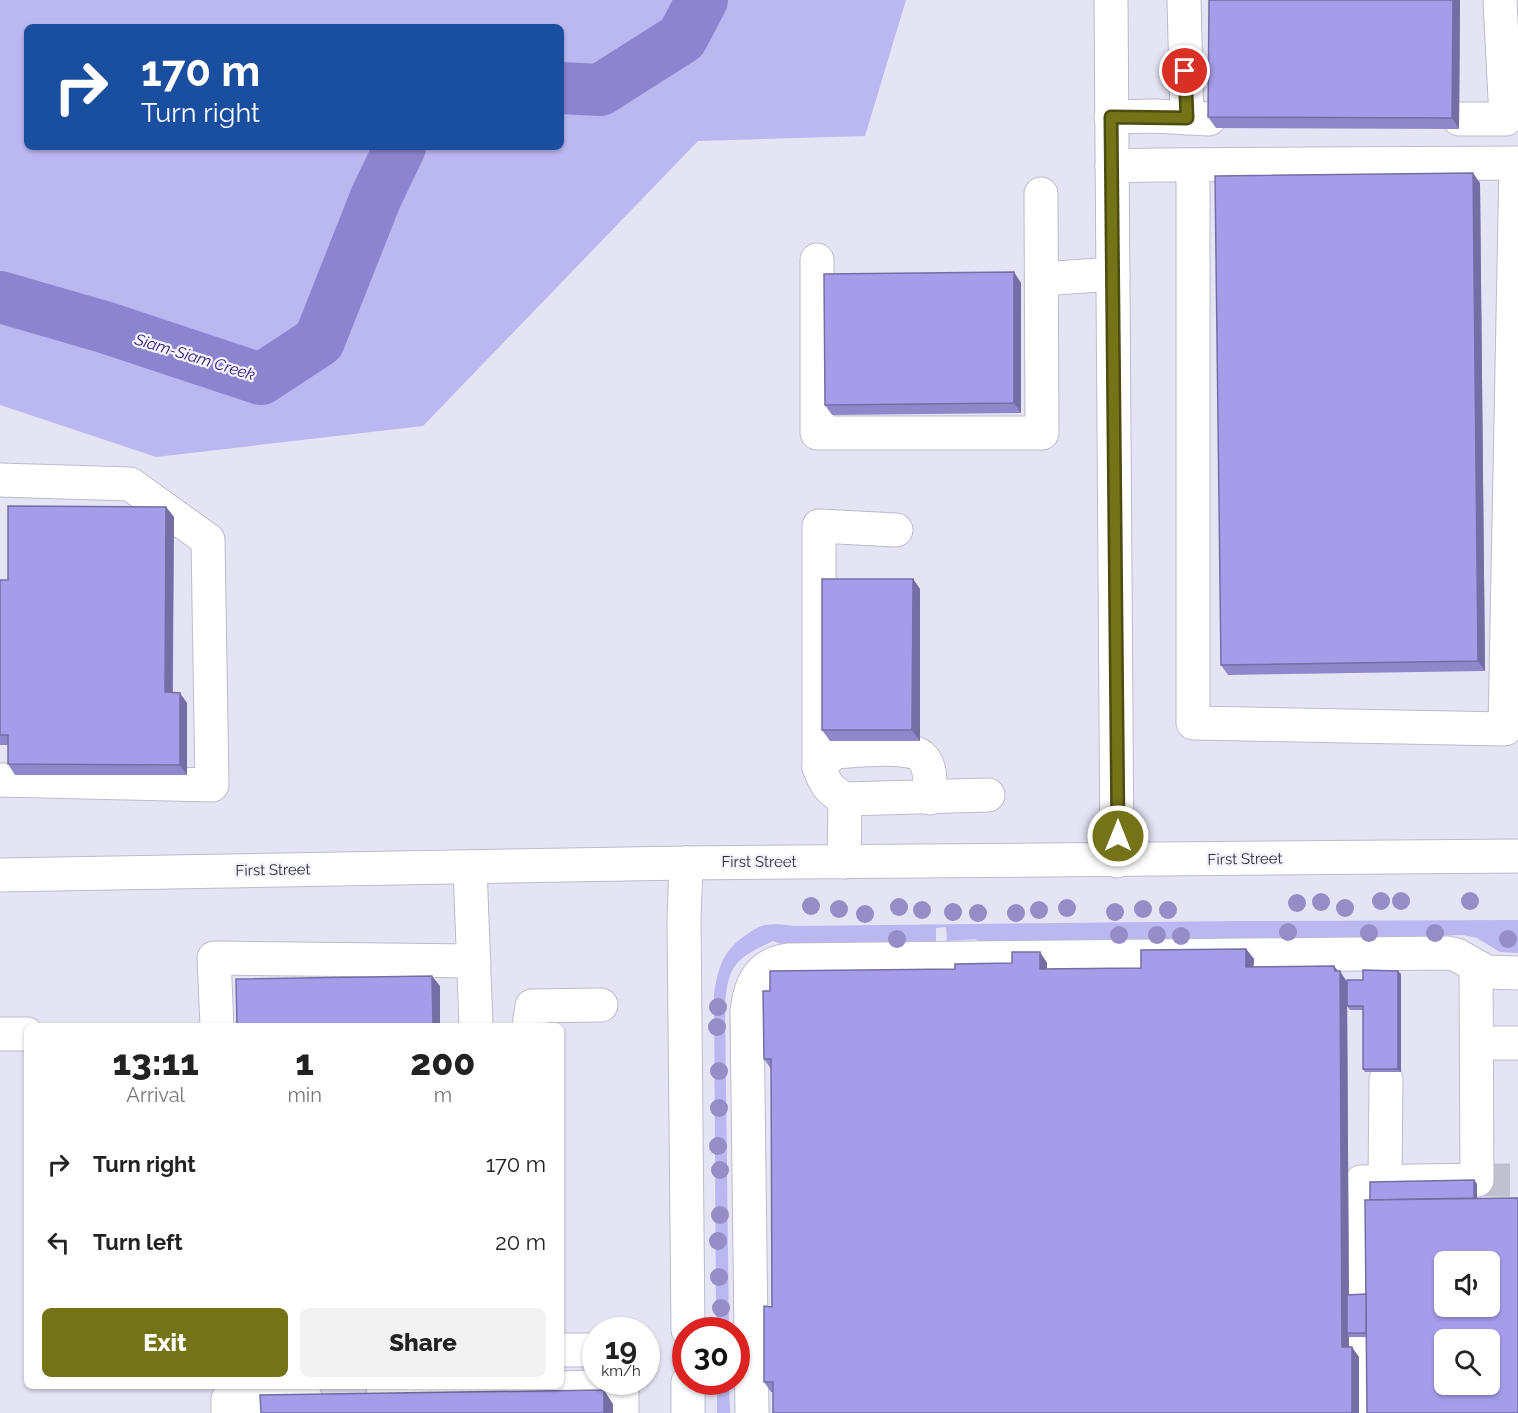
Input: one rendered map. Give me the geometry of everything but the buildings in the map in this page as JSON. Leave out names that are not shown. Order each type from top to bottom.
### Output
[{"type":"street","points":[[1111,0],[1117,861]]},
{"type":"street","points":[[1111,117],[1201,119],[1184,0]]},
{"type":"street","points":[[1459,119],[1506,119],[1500,0]]},
{"type":"street","points":[[1112,166],[1193,165],[1516,163],[1505,729],[1193,723],[1193,165]]},
{"type":"street","points":[[817,260],[817,434],[1042,433],[1041,194]]},
{"type":"street","points":[[1042,279],[1113,274]]},
{"type":"street","points":[[0,480],[130,484],[208,540],[212,785],[0,780]]},
{"type":"street","points":[[896,530],[819,526],[819,767],[824,783],[835,794],[845,799],[988,795]]},
{"type":"street","points":[[819,767],[834,752],[908,750],[922,757],[930,773],[930,798]]},
{"type":"street","points":[[844,862],[845,799]]},
{"type":"street","name":"First Street","points":[[0,875],[686,863],[1518,856]]},
{"type":"street","points":[[686,863],[684,932],[688,1317]]},
{"type":"street","points":[[470,867],[476,1023]]},
{"type":"street","points":[[752,1413],[747,1012],[748,1000],[755,981],[770,965],[788,960],[1448,953],[1457,955],[1487,972],[1518,973]]},
{"type":"street","points":[[217,1023],[214,958],[474,961]]},
{"type":"street","points":[[1361,1297],[1360,1182],[1477,1180],[1476,967]]},
{"type":"street","points":[[529,1023],[532,1006],[601,1005]]},
{"type":"street","points":[[0,1034],[24,1034]]},
{"type":"street","points":[[1477,1043],[1518,1043]]},
{"type":"street","points":[[1385,1182],[1386,1079]]},
{"type":"street","points":[[1361,1338],[1361,1413]]},
{"type":"street","points":[[564,1350],[582,1350]]},
{"type":"street","points":[[564,1388],[622,1386],[622,1413]]},
{"type":"street","points":[[228,1413],[228,1399],[530,1389]]},
{"type":"street","points":[[688,1395],[688,1413]]},
{"type":"shaded area","points":[[0,0],[906,0],[865,136],[698,141],[423,426],[156,457],[0,405]]},
{"type":"shaded area","points":[[1518,920],[1518,953],[1500,952],[1477,938],[1463,935],[1324,939],[981,942],[976,939],[947,941],[946,927],[936,928],[936,941],[782,944],[773,941],[751,952],[737,964],[732,971],[726,991],[729,1317],[716,1317],[714,993],[724,958],[741,939],[757,928],[773,924],[795,926]]},
{"type":"shaded area","points":[[717,1395],[729,1395],[730,1413],[717,1413]]},
{"type":"waterway","name":"Siam-Siam Creek","points":[[564,88],[600,90],[682,38],[702,0]]},
{"type":"waterway","name":"Siam-Siam Creek","points":[[0,297],[104,327],[261,379],[319,341],[376,197],[399,150]]},
{"type":"tunnel","points":[[1477,1180],[1518,1180]]},
{"type":"route","points":[[1118,836],[1111,117],[1187,118],[1185,71]]}]
